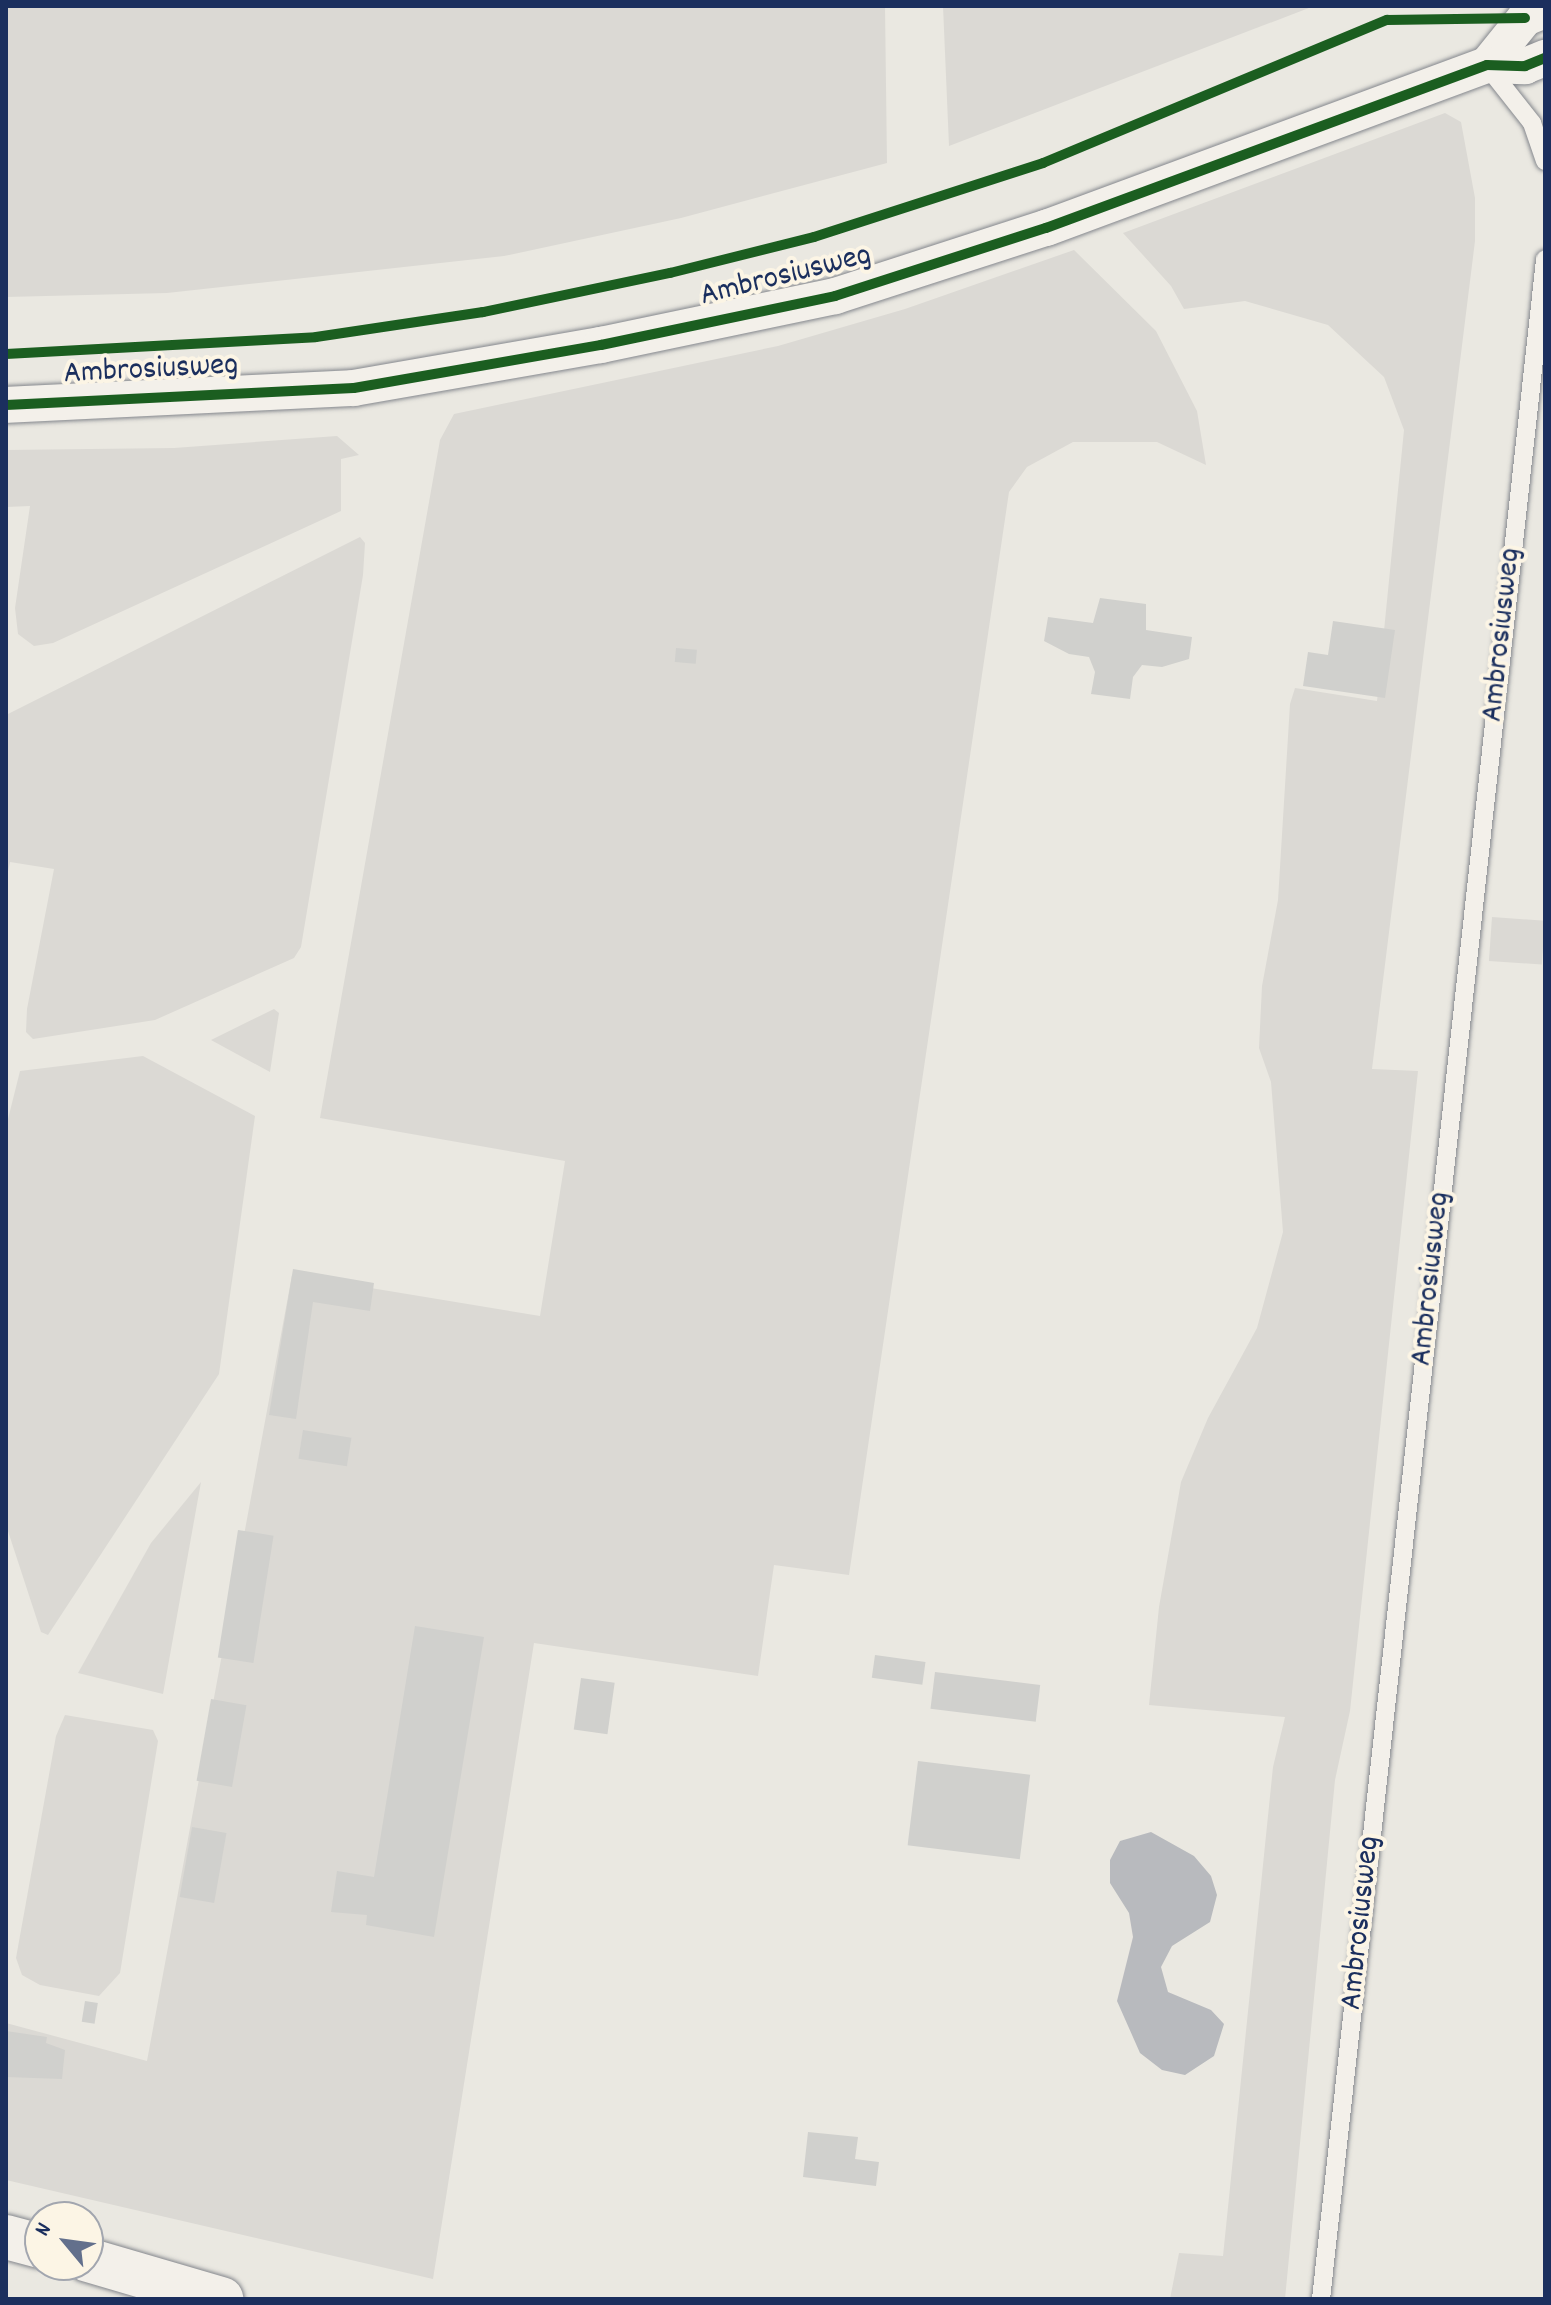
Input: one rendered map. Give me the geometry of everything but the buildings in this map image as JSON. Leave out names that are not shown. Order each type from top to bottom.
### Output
[{"type":"highway","points":[[104,2265],[221,2299]]},
{"type":"street","points":[[1487,65],[1525,18],[1545,10]]},
{"type":"street","name":"Ambrosiusweg","points":[[6,405],[354,388],[601,345],[835,296],[1046,228],[1487,65],[1525,66],[1545,58]]},
{"type":"lane","points":[[1487,65],[1538,124],[1545,161]]},
{"type":"lane","name":"Ambrosiusweg","points":[[1321,2299],[1545,259]]},
{"type":"shaded area","points":[[6,6],[885,6],[887,163],[681,218],[504,256],[167,293],[6,297]]},
{"type":"shaded area","points":[[943,6],[1314,6],[949,146]]},
{"type":"shaded area","points":[[1445,113],[1461,122],[1475,198],[1475,241],[1372,1069],[1418,1071],[1350,1711],[1335,1780],[1285,2299],[1170,2299],[1179,2253],[1223,2256],[1273,1767],[1285,1717],[1149,1705],[1159,1607],[1181,1482],[1208,1418],[1257,1328],[1283,1232],[1271,1082],[1259,1048],[1262,986],[1278,900],[1290,704],[1295,688],[1377,701],[1404,430],[1384,377],[1328,325],[1245,301],[1184,309],[1171,286],[1123,233]]},
{"type":"shaded area","points":[[1074,250],[1156,331],[1197,411],[1206,465],[1157,442],[1073,442],[1027,467],[1009,492],[849,1575],[774,1565],[758,1676],[534,1643],[433,2279],[6,2180],[6,2023],[147,2061],[292,1275],[540,1316],[565,1161],[320,1118],[440,440],[454,414],[778,346],[905,309]]},
{"type":"shaded area","points":[[337,436],[359,455],[341,459],[341,511],[53,643],[34,646],[18,634],[15,608],[30,506],[6,507],[6,450],[174,448]]},
{"type":"shaded area","points":[[360,537],[365,543],[363,575],[301,947],[294,958],[155,1020],[33,1039],[26,1032],[27,1009],[54,869],[10,862],[6,881],[6,715]]},
{"type":"shaded area","points":[[1492,917],[1545,921],[1542,965],[1489,961]]},
{"type":"shaded area","points":[[274,1009],[279,1013],[270,1072],[211,1040]]},
{"type":"shaded area","points":[[143,1056],[255,1116],[219,1374],[48,1635],[41,1632],[6,1525],[6,1127],[20,1071]]},
{"type":"shaded area","points":[[201,1482],[163,1694],[78,1673],[151,1543]]},
{"type":"shaded area","points":[[65,1715],[153,1730],[158,1741],[120,1973],[99,1996],[40,1985],[22,1975],[16,1958],[56,1736]]},
{"type":"shaded area","points":[[1151,1832],[1194,1856],[1211,1876],[1217,1895],[1210,1922],[1172,1946],[1161,1967],[1168,1992],[1211,2010],[1224,2024],[1214,2056],[1185,2075],[1162,2070],[1140,2053],[1117,2001],[1133,1937],[1129,1913],[1110,1883],[1110,1860],[1120,1841]]},
{"type":"cycle path","points":[[6,354],[316,337],[483,312],[670,273],[814,237],[1043,163],[1387,20],[1525,18]]},
{"type":"cycle path","points":[[6,405],[354,388],[601,345],[835,296],[1046,228],[1487,65],[1525,66],[1545,58]]}]
